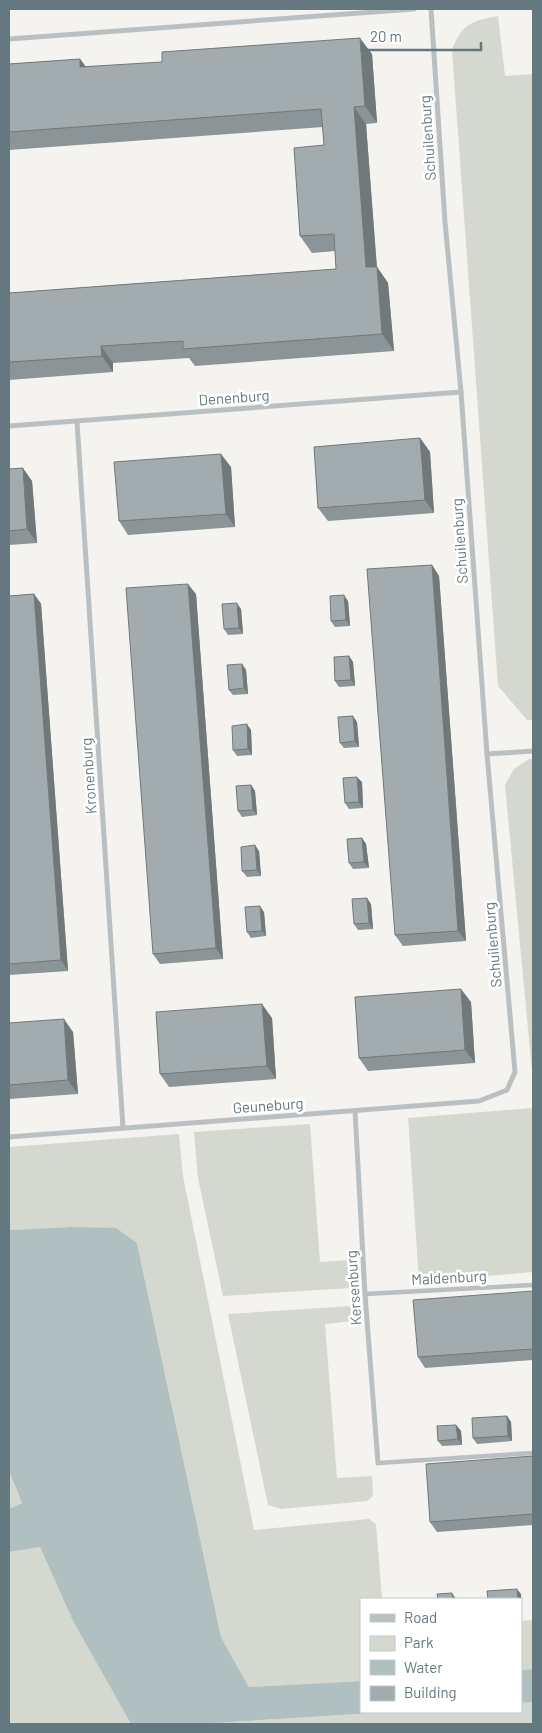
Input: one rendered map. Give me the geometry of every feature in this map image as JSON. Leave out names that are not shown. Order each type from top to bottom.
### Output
[{"type":"street","points":[[9,39],[414,9]]},
{"type":"street","name":"Schuilenburg","points":[[430,9],[461,392],[487,754],[515,1072]]},
{"type":"street","name":"Denenburg","points":[[9,426],[461,392]]},
{"type":"street","name":"Kronenburg","points":[[78,422],[123,1128]]},
{"type":"street","points":[[487,754],[533,750]]},
{"type":"street","name":"Geuneburg","points":[[9,1137],[479,1101],[507,1090],[515,1072]]},
{"type":"street","name":"Kersenburg","points":[[354,1111],[378,1464]]},
{"type":"street","name":"Maldenburg","points":[[366,1294],[533,1285]]},
{"type":"street","points":[[378,1464],[533,1453]]},
{"type":"green space","points":[[498,16],[505,76],[533,74],[533,720],[527,720],[498,686],[452,50],[459,34],[469,25]]},
{"type":"green space","points":[[529,759],[533,759],[533,1082],[505,785],[514,769]]},
{"type":"green space","points":[[533,1108],[533,1272],[419,1282],[408,1118]]},
{"type":"green space","points":[[310,1124],[320,1262],[349,1260],[351,1288],[223,1296],[198,1178],[194,1132]]},
{"type":"green space","points":[[179,1134],[183,1176],[254,1530],[369,1519],[376,1524],[382,1598],[360,1598],[360,1681],[249,1687],[221,1637],[137,1243],[71,1227],[9,1230],[9,1147]]},
{"type":"green space","points":[[352,1306],[353,1321],[325,1324],[337,1478],[372,1476],[373,1496],[367,1501],[281,1509],[268,1505],[228,1314]]},
{"type":"green space","points":[[9,1471],[22,1503],[9,1509]]},
{"type":"green space","points":[[40,1547],[73,1621],[131,1724],[9,1724],[9,1552]]},
{"type":"green space","points":[[533,1620],[533,1669],[522,1670],[522,1621]]},
{"type":"green space","points":[[533,1702],[533,1724],[198,1724],[374,1713],[522,1713],[522,1703]]},
{"type":"water","points":[[71,1227],[116,1228],[137,1243],[221,1637],[249,1687],[360,1681],[360,1713],[374,1713],[198,1724],[131,1724],[73,1621],[40,1547],[9,1552],[9,1509],[22,1503],[9,1471],[9,1230]]},
{"type":"water","points":[[533,1669],[533,1702],[522,1703],[522,1670]]},
{"type":"building","points":[[360,38],[365,106],[354,107],[366,267],[377,267],[382,334],[183,349],[183,341],[101,346],[102,356],[9,362],[9,293],[336,269],[334,234],[300,236],[294,148],[324,145],[321,109],[9,132],[9,64],[80,59],[80,67],[162,62],[162,52]]},
{"type":"building","points":[[420,438],[425,500],[318,508],[314,447]]},
{"type":"building","points":[[221,454],[226,514],[119,521],[114,462]]},
{"type":"building","points":[[23,468],[27,529],[9,531],[9,469]]},
{"type":"building","points":[[432,565],[458,931],[395,935],[367,569]]},
{"type":"building","points":[[188,584],[216,948],[153,954],[126,588]]},
{"type":"building","points":[[34,594],[61,960],[9,964],[9,596]]},
{"type":"building","points":[[344,595],[346,620],[331,621],[330,596]]},
{"type":"building","points":[[237,603],[239,628],[224,629],[222,604]]},
{"type":"building","points":[[349,656],[351,680],[335,681],[334,657]]},
{"type":"building","points":[[242,664],[244,688],[229,690],[227,665]]},
{"type":"building","points":[[353,716],[355,741],[340,743],[338,717]]},
{"type":"building","points":[[247,724],[248,749],[233,750],[232,726]]},
{"type":"building","points":[[357,777],[359,802],[345,803],[343,778]]},
{"type":"building","points":[[251,785],[253,810],[238,811],[236,786]]},
{"type":"building","points":[[362,838],[364,862],[349,863],[347,839]]},
{"type":"building","points":[[255,845],[257,870],[242,871],[241,847]]},
{"type":"building","points":[[367,898],[369,923],[354,924],[352,899]]},
{"type":"building","points":[[260,906],[262,931],[247,932],[245,907]]},
{"type":"building","points":[[461,989],[465,1050],[359,1058],[355,997]]},
{"type":"building","points":[[262,1004],[267,1066],[160,1074],[156,1012]]},
{"type":"building","points":[[64,1019],[68,1080],[9,1085],[9,1023]]},
{"type":"building","points":[[533,1291],[533,1349],[418,1357],[413,1300]]},
{"type":"building","points":[[507,1416],[508,1436],[473,1438],[472,1418]]},
{"type":"building","points":[[456,1425],[458,1439],[438,1441],[437,1426]]},
{"type":"building","points":[[533,1456],[533,1514],[430,1522],[426,1464]]},
{"type":"building","points":[[517,1589],[518,1598],[488,1598],[487,1591]]},
{"type":"building","points":[[452,1593],[453,1598],[438,1598],[437,1594]]}]
